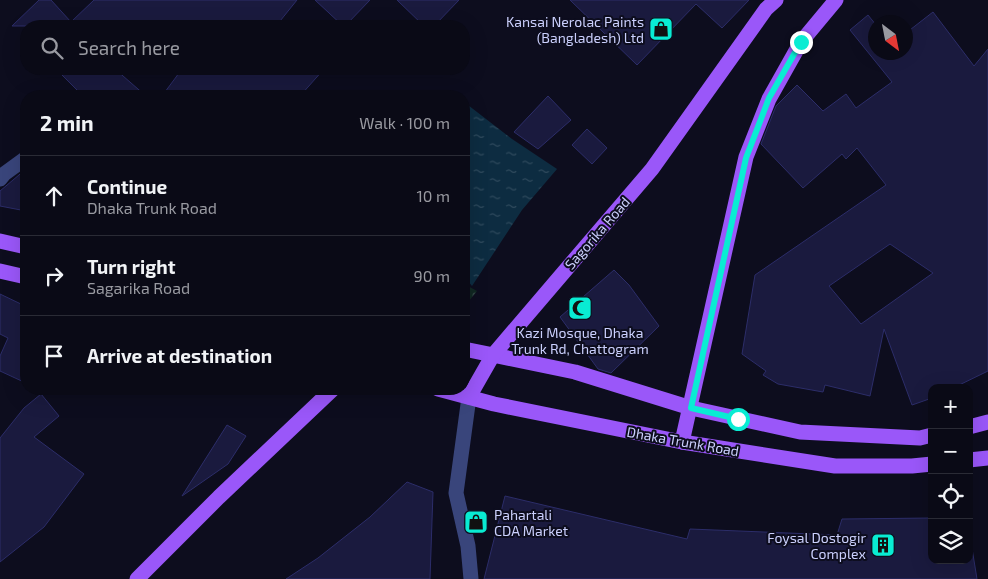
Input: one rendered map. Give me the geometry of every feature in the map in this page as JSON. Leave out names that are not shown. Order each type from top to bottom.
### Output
[{"type":"main road","name":"Sagorika Road","points":[[469,397],[493,355],[652,169],[766,9],[776,0]]},
{"type":"main road","points":[[682,442],[746,158],[769,98],[801,42],[836,0]]},
{"type":"main road","points":[[0,241],[20,246]]},
{"type":"main road","points":[[0,271],[20,276]]},
{"type":"main road","points":[[470,350],[575,372],[691,408],[800,432],[920,438],[928,436]]},
{"type":"main road","points":[[138,579],[219,497],[327,395]]},
{"type":"main road","name":"Dhaka Trunk Road","points":[[461,395],[579,422],[682,442],[835,466],[928,464]]},
{"type":"main road","points":[[973,426],[988,422]]},
{"type":"main road","points":[[973,460],[988,458]]},
{"type":"street","points":[[0,179],[20,163]]},
{"type":"street","points":[[469,397],[456,493],[468,546],[471,579]]},
{"type":"green space","points":[[470,287],[477,291],[470,300]]},
{"type":"water","points":[[470,107],[512,139],[557,169],[522,210],[472,286],[470,284]]},
{"type":"building","points":[[39,0],[51,0],[69,20],[20,20],[20,26],[12,26]]},
{"type":"building","points":[[94,0],[297,0],[281,20],[73,20]]},
{"type":"building","points":[[315,0],[370,0],[351,20],[337,20]]},
{"type":"building","points":[[397,0],[459,0],[440,20],[418,20]]},
{"type":"building","points":[[570,0],[749,0],[722,28],[696,4],[637,65]]},
{"type":"building","points":[[933,12],[974,66],[988,49],[988,371],[961,384],[928,384],[928,399],[912,405],[884,329],[870,396],[825,385],[823,392],[778,384],[763,375],[766,371],[742,354],[755,275],[886,185],[857,148],[846,159],[842,154],[803,188],[761,144],[776,106],[797,85],[823,111],[846,94],[856,108],[892,82],[874,60],[913,60],[913,28]],"holes":[[[890,244],[933,273],[861,324],[829,286]]]},
{"type":"building","points":[[868,15],[868,52],[850,30]]},
{"type":"building","points":[[62,75],[122,75],[139,90],[77,90]]},
{"type":"building","points":[[178,75],[319,75],[305,90],[166,90]]},
{"type":"building","points":[[548,96],[571,120],[538,149],[514,132]]},
{"type":"building","points":[[587,129],[607,148],[592,164],[572,145]]},
{"type":"building","points":[[20,174],[20,210],[0,206],[0,191]]},
{"type":"building","points":[[614,270],[629,285],[659,326],[611,373],[598,369],[560,317]]},
{"type":"building","points":[[0,294],[20,304],[20,380],[0,371],[0,356],[8,338],[0,334]]},
{"type":"building","points":[[42,395],[59,416],[34,437],[84,474],[44,527],[0,562],[0,438],[24,408]]},
{"type":"building","points":[[227,425],[246,436],[228,464],[182,496]]},
{"type":"building","points":[[407,482],[433,492],[430,579],[286,579],[318,558],[370,517]]},
{"type":"building","points":[[505,496],[687,539],[690,529],[837,535],[842,519],[928,518],[928,564],[973,564],[973,554],[977,579],[484,579]]},
{"type":"place","name":"Kansai Nerolac Paints (Bangladesh) Ltd","points":[[661,29]]},
{"type":"place","name":"Kazi Mosque, Dhaka Trunk Rd, Chattogram","points":[[580,308]]},
{"type":"place","name":"Pahartali CDA Market","points":[[476,522]]},
{"type":"place","name":"Foysal Dostogir Complex","points":[[883,545]]},
{"type":"route","points":[[738,419],[691,408],[746,158],[769,98],[801,42]]}]
